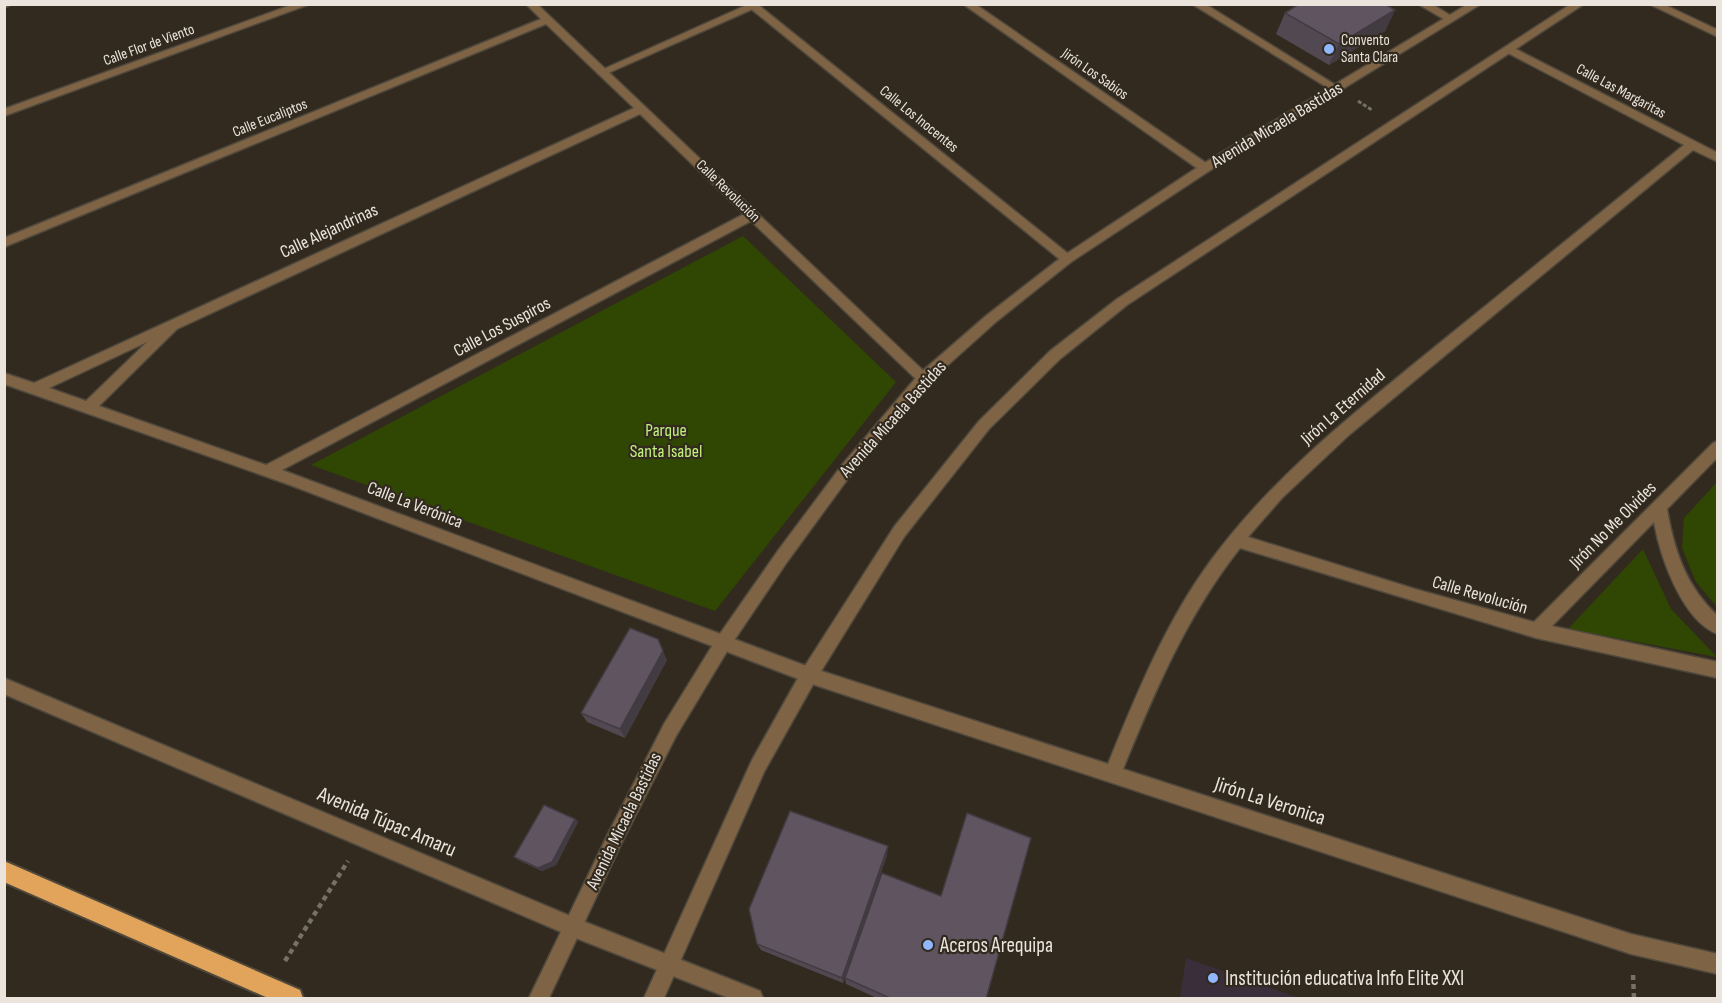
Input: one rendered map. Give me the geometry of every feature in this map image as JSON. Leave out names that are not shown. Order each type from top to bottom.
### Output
[{"type":"highway","points":[[4,871],[292,999]]},
{"type":"street","name":"Calle Flor de Viento","points":[[4,113],[305,4]]},
{"type":"street","name":"Calle Revolución","points":[[531,4],[924,378]]},
{"type":"street","name":"Jirón Los Sabios","points":[[968,4],[1204,168]]},
{"type":"street","points":[[1197,4],[1337,89]]},
{"type":"street","points":[[1423,4],[1451,19]]},
{"type":"street","name":"Avenida Micaela Bastidas","points":[[539,999],[615,837],[670,730],[723,643],[782,557],[847,469],[924,378],[992,318],[1067,259],[1204,168],[1476,4]]},
{"type":"street","points":[[654,999],[758,766],[809,675],[899,532],[984,424],[1055,355],[1122,302],[1579,4]]},
{"type":"street","points":[[1654,4],[1718,34]]},
{"type":"street","points":[[602,72],[754,5]]},
{"type":"street","name":"Calle Los Inocentes","points":[[754,5],[1067,259]]},
{"type":"street","name":"Calle Eucaliptos","points":[[4,243],[548,20]]},
{"type":"street","name":"Calle Las Margaritas","points":[[1510,50],[1718,158]]},
{"type":"street","name":"Calle Alejandrinas","points":[[34,389],[641,108]]},
{"type":"street","name":"Jirón La Eternidad","points":[[1112,775],[1151,681],[1192,602],[1236,540],[1305,465],[1370,408],[1692,145]]},
{"type":"street","name":"Calle Los Suspiros","points":[[268,471],[752,215]]},
{"type":"street","points":[[88,408],[180,320]]},
{"type":"street","name":"Calle La Verónica","points":[[4,378],[268,471],[809,675]]},
{"type":"street","name":"Jirón No Me Olvides","points":[[1536,631],[1718,447]]},
{"type":"street","points":[[1659,507],[1665,548],[1681,585],[1703,615],[1718,627]]},
{"type":"street","name":"Calle Revolución","points":[[1236,540],[1381,588],[1536,631],[1718,670]]},
{"type":"street","name":"Jirón La Veronica","points":[[809,675],[1631,944],[1718,964]]},
{"type":"street","name":"Avenida Túpac Amaru","points":[[4,686],[573,927],[753,999]]},
{"type":"path","points":[[1337,89],[1396,124]]},
{"type":"path","points":[[267,988],[363,838]]},
{"type":"shaded area","name":"Institución educativa Info Elite XXI","points":[[1186,958],[1299,998],[1180,998]]},
{"type":"green space","name":"Parque Santa Isabel","points":[[743,236],[896,382],[715,611],[311,465]]},
{"type":"green space","points":[[1717,482],[1717,607],[1696,582],[1682,548],[1684,518]]},
{"type":"green space","points":[[1643,549],[1671,609],[1717,657],[1568,629]]},
{"type":"building","points":[[1299,4],[1385,4],[1395,10],[1339,44],[1285,13]]},
{"type":"building","points":[[630,628],[658,639],[663,651],[620,729],[581,713]]},
{"type":"building","points":[[544,805],[575,819],[552,862],[538,868],[514,857]]},
{"type":"building","points":[[790,811],[888,846],[842,978],[757,944],[749,909]]},
{"type":"building","name":"Aceros Arequipa","points":[[967,813],[1031,838],[986,999],[892,999],[845,978],[882,873],[941,896]]},
{"type":"place","name":"Convento Santa Clara","points":[[1329,49]]},
{"type":"place","name":"Aceros Arequipa","points":[[928,945]]},
{"type":"place","name":"Institución educativa Info Elite XXI","points":[[1213,978]]}]
